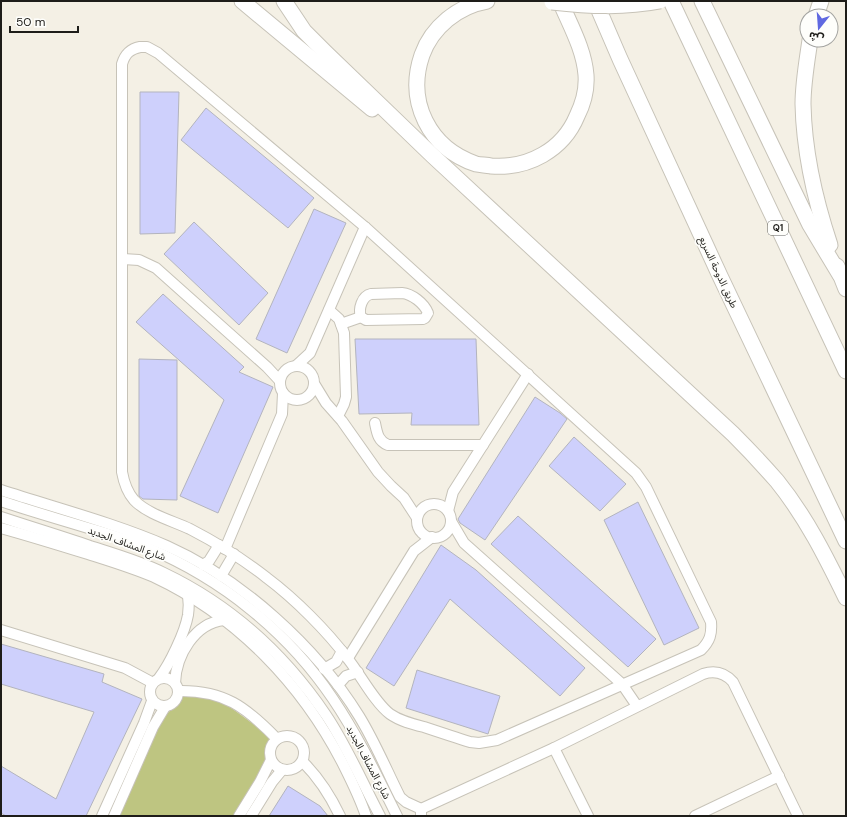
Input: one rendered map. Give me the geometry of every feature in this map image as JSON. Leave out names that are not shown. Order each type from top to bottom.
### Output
[{"type":"highway","points":[[242,1],[351,93],[433,156]]},
{"type":"highway","points":[[284,1],[304,31],[325,52],[433,156],[756,457],[778,482],[797,508],[819,544],[846,598]]},
{"type":"highway","points":[[487,1],[475,3],[459,10],[433,34],[426,46],[419,65],[416,82],[417,100],[426,123],[439,141],[456,155],[478,164],[499,166],[517,165],[534,160],[548,152],[563,139],[574,125],[581,108],[585,90],[586,75],[581,51],[553,1]]},
{"type":"highway","points":[[553,1],[588,6],[624,5],[660,1]]},
{"type":"highway","name":"طريق الدوحة السريع","points":[[595,1],[620,59],[717,268],[846,541]]},
{"type":"highway","name":"Q1","points":[[671,1],[846,371]]},
{"type":"highway","points":[[702,1],[810,225],[840,275]]},
{"type":"highway","points":[[809,48],[803,104],[810,173],[824,226],[846,289]]},
{"type":"street","points":[[147,47],[158,53],[365,227],[627,464],[642,480],[711,622],[712,630],[706,644],[701,650],[497,740],[479,743],[466,740],[412,724],[390,714],[379,703],[345,654],[281,589],[226,550],[190,529],[142,507],[128,492],[122,472],[123,259],[122,64],[128,52],[134,48],[147,47]]},
{"type":"street","points":[[267,366],[286,370],[297,365],[310,353],[365,227]]},
{"type":"street","points":[[123,259],[140,260],[156,268],[267,366],[280,381],[283,393],[282,414],[226,550],[222,576]]},
{"type":"street","points":[[341,324],[361,317],[366,320],[423,319],[428,312],[410,295],[371,294],[363,299],[360,312],[361,317]]},
{"type":"street","points":[[329,310],[337,316],[344,333],[346,390],[344,404],[338,416]]},
{"type":"street","points":[[282,414],[314,390],[315,380],[311,372],[310,353]]},
{"type":"street","points":[[297,365],[305,367],[311,372]]},
{"type":"street","points":[[280,381],[286,370]]},
{"type":"street","points":[[324,669],[336,662],[345,654],[414,551],[447,532],[453,492],[528,374]]},
{"type":"street","points":[[315,385],[326,403],[338,416],[378,472],[404,498],[424,534],[436,537],[453,538],[464,542]]},
{"type":"street","points":[[283,393],[290,398],[304,398],[326,403]]},
{"type":"street","points":[[375,423],[378,438],[388,445],[483,445]]},
{"type":"street","points":[[1,490],[134,533],[168,547],[222,576],[278,621],[338,685],[369,734],[400,797],[403,800],[417,806],[421,813],[703,674],[714,672],[725,674],[736,686],[798,816]]},
{"type":"street","points":[[414,551],[420,511],[453,492]]},
{"type":"street","points":[[404,498],[442,506],[464,542],[622,684],[637,706]]},
{"type":"street","name":"شارع المشاف الجديد","points":[[1,502],[147,548],[197,572],[240,601],[264,621],[307,664],[334,699],[374,770],[396,816]]},
{"type":"street","name":"شارع المشاف الجديد","points":[[1,517],[128,558],[163,572],[207,596],[244,623],[278,654],[313,697],[343,744],[380,816]]},
{"type":"street","points":[[1,528],[134,569],[154,577],[188,596],[224,620],[253,644],[267,658],[283,675],[309,708],[334,747],[355,789],[366,816]]},
{"type":"street","points":[[203,565],[213,556],[226,550]]},
{"type":"street","points":[[165,707],[152,701],[149,692],[169,663],[184,628],[188,612],[188,596]]},
{"type":"street","points":[[114,816],[154,727],[165,707],[173,703],[176,699],[176,668],[179,660],[199,630],[211,623],[224,620]]},
{"type":"street","points":[[1,630],[125,668],[156,680],[168,679],[176,687],[212,695],[238,704],[256,718],[277,739]]},
{"type":"street","points":[[338,685],[346,676],[358,672]]},
{"type":"street","points":[[102,816],[144,723],[152,701]]},
{"type":"street","points":[[239,816],[260,782],[271,760],[270,749],[277,739],[288,736],[299,740],[304,750],[303,762],[294,769],[288,771],[278,768],[271,760]]},
{"type":"street","points":[[554,748],[588,816]]},
{"type":"street","points":[[303,762],[325,788],[340,816]]},
{"type":"street","points":[[251,816],[272,782],[282,770]]},
{"type":"street","points":[[374,770],[389,774]]},
{"type":"street","points":[[696,816],[778,776]]},
{"type":"green space","points":[[183,695],[222,701],[271,737],[266,765],[234,816],[118,816],[129,789],[165,715],[177,705]]},
{"type":"building","points":[[140,92],[179,92],[175,233],[140,234]]},
{"type":"building","points":[[206,108],[314,198],[288,228],[181,140]]},
{"type":"building","points":[[314,209],[346,223],[287,353],[256,339]]},
{"type":"building","points":[[194,222],[268,293],[239,325],[164,254]]},
{"type":"building","points":[[163,294],[244,367],[239,372],[273,387],[218,513],[180,496],[224,400],[136,322]]},
{"type":"building","points":[[355,339],[476,339],[479,425],[411,425],[412,413],[359,414]]},
{"type":"building","points":[[139,359],[177,360],[177,500],[143,499],[139,496]]},
{"type":"building","points":[[535,397],[567,419],[485,540],[460,523],[458,519]]},
{"type":"building","points":[[574,437],[626,484],[600,511],[549,466]]},
{"type":"building","points":[[638,502],[699,628],[664,645],[604,520]]},
{"type":"building","points":[[518,516],[656,639],[628,667],[491,544]]},
{"type":"building","points":[[441,545],[476,570],[585,668],[560,696],[450,599],[394,686],[366,668]]},
{"type":"building","points":[[1,644],[104,674],[102,682],[142,699],[86,816],[6,816],[1,813],[1,766],[56,799],[94,712],[1,684]]},
{"type":"building","points":[[417,670],[500,696],[488,734],[406,708]]},
{"type":"building","points":[[288,786],[320,806],[328,816],[269,816]]}]
